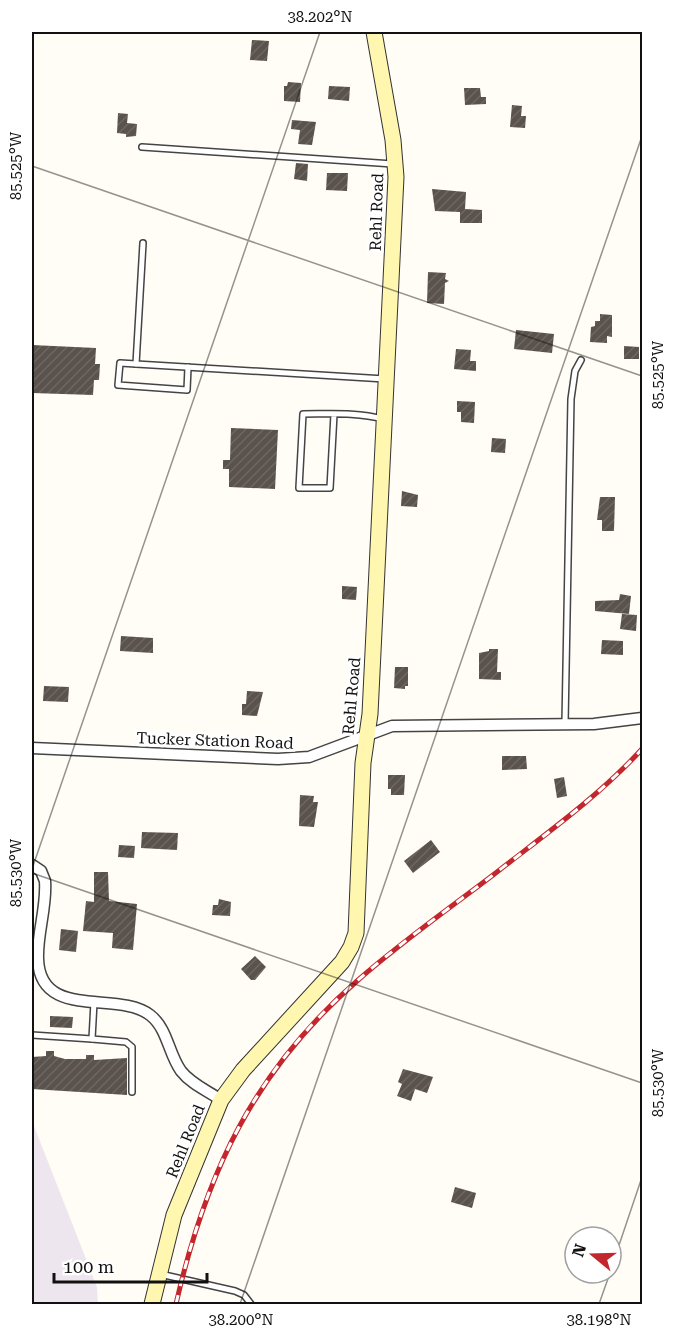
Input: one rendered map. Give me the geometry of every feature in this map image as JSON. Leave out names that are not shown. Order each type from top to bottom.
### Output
[{"type":"street","name":"Rehl Road","points":[[152,1305],[174,1215],[221,1100],[243,1070],[342,962],[351,947],[358,907],[362,774],[367,734],[387,379],[395,164],[374,32]]},
{"type":"street","name":"Tucker Station Road","points":[[32,748],[278,759],[309,757],[367,734],[403,725],[565,725],[642,718]]},
{"type":"street","points":[[32,865],[41,871],[45,881],[45,901],[36,969],[50,987],[62,998],[120,1005],[150,1015],[162,1029],[180,1069],[191,1081],[221,1100]]},
{"type":"street","points":[[32,900],[45,901]]},
{"type":"lane","points":[[141,147],[395,164]]},
{"type":"lane","points":[[136,364],[143,243]]},
{"type":"lane","points":[[565,725],[571,399],[575,371],[581,360]]},
{"type":"lane","points":[[188,367],[187,390],[118,385],[120,363],[188,367],[387,379]]},
{"type":"lane","points":[[334,414],[330,488],[299,488],[303,414],[334,414],[370,415],[385,419]]},
{"type":"lane","points":[[92,1039],[94,1002]]},
{"type":"lane","points":[[32,1035],[126,1042],[132,1047],[132,1092]]},
{"type":"lane","points":[[159,1273],[235,1291],[244,1295],[251,1305]]},
{"type":"shaded area","points":[[32,1121],[97,1287],[98,1304],[32,1304]]},
{"type":"building","points":[[252,40],[269,41],[267,61],[250,60]]},
{"type":"building","points":[[288,82],[301,83],[300,102],[284,101],[284,86],[287,86]]},
{"type":"building","points":[[329,86],[350,87],[349,101],[328,99]]},
{"type":"building","points":[[464,88],[480,88],[481,97],[486,97],[486,104],[465,105]]},
{"type":"building","points":[[512,105],[522,106],[521,116],[526,116],[525,128],[510,127]]},
{"type":"building","points":[[118,113],[128,114],[127,123],[137,124],[136,136],[126,137],[126,134],[117,133]]},
{"type":"building","points":[[292,120],[316,122],[312,145],[298,144],[300,130],[291,129]]},
{"type":"building","points":[[296,163],[308,164],[307,181],[294,179]]},
{"type":"building","points":[[327,173],[348,173],[347,191],[326,190]]},
{"type":"building","points":[[432,189],[466,192],[465,209],[482,210],[482,223],[460,223],[460,212],[435,211]]},
{"type":"building","points":[[428,272],[446,273],[445,279],[449,281],[445,283],[444,304],[427,303]]},
{"type":"building","points":[[600,314],[612,315],[612,337],[607,336],[607,343],[590,342],[591,327],[595,326],[595,321],[600,321]]},
{"type":"building","points":[[516,330],[554,334],[552,353],[514,349]]},
{"type":"building","points":[[32,345],[96,348],[95,364],[100,364],[99,380],[94,380],[93,395],[32,393]]},
{"type":"building","points":[[624,346],[639,347],[639,359],[624,359]]},
{"type":"building","points":[[456,349],[471,350],[470,361],[476,361],[476,371],[454,369]]},
{"type":"building","points":[[457,401],[475,402],[474,423],[461,422],[461,412],[457,412]]},
{"type":"building","points":[[231,428],[278,430],[275,489],[229,487],[229,469],[223,469],[223,460],[230,460]]},
{"type":"building","points":[[492,438],[506,439],[505,453],[491,452]]},
{"type":"building","points":[[402,491],[418,495],[417,507],[401,506]]},
{"type":"building","points":[[600,497],[615,497],[614,531],[602,531],[602,520],[597,520]]},
{"type":"building","points":[[342,586],[357,587],[356,600],[342,599]]},
{"type":"building","points":[[620,594],[631,596],[629,614],[595,611],[595,601],[619,600]]},
{"type":"building","points":[[622,614],[637,615],[636,631],[620,629]]},
{"type":"building","points":[[121,636],[153,638],[153,653],[120,651]]},
{"type":"building","points":[[602,640],[623,641],[623,655],[601,654]]},
{"type":"building","points":[[489,649],[498,649],[497,672],[501,672],[501,680],[479,679],[479,653],[489,651]]},
{"type":"building","points":[[395,667],[408,667],[408,686],[405,686],[405,689],[394,688]]},
{"type":"building","points":[[44,686],[69,687],[68,702],[43,701]]},
{"type":"building","points":[[247,691],[263,692],[257,716],[242,715],[242,704],[246,704]]},
{"type":"building","points":[[502,756],[526,756],[527,769],[502,770]]},
{"type":"building","points":[[388,775],[405,775],[404,795],[391,795],[391,789],[388,789]]},
{"type":"building","points":[[564,777],[567,796],[557,798],[554,779]]},
{"type":"building","points":[[300,795],[314,796],[313,802],[318,802],[314,827],[299,826]]},
{"type":"building","points":[[142,832],[178,833],[177,850],[141,848]]},
{"type":"building","points":[[431,840],[440,852],[413,873],[404,861]]},
{"type":"building","points":[[119,845],[135,846],[134,858],[118,857]]},
{"type":"building","points":[[94,872],[108,872],[109,901],[137,904],[133,950],[112,948],[113,933],[83,931],[86,901],[94,902]]},
{"type":"building","points":[[219,899],[231,902],[230,916],[212,915],[213,905],[218,905]]},
{"type":"building","points":[[61,929],[78,931],[76,952],[59,950]]},
{"type":"building","points":[[255,956],[266,967],[255,980],[251,980],[241,969]]},
{"type":"building","points":[[50,1016],[73,1017],[72,1028],[50,1027]]},
{"type":"building","points":[[46,1051],[54,1051],[54,1056],[65,1059],[86,1059],[86,1055],[94,1055],[94,1060],[127,1058],[127,1095],[32,1089],[32,1057],[46,1056]]},
{"type":"building","points":[[403,1069],[433,1077],[427,1093],[415,1089],[411,1101],[397,1096],[402,1084],[398,1082]]},
{"type":"building","points":[[455,1187],[476,1193],[472,1208],[451,1202]]},
{"type":"railway","points":[[176,1304],[202,1211],[219,1168],[262,1089],[289,1051],[357,981],[408,939],[572,814],[642,749]]}]
